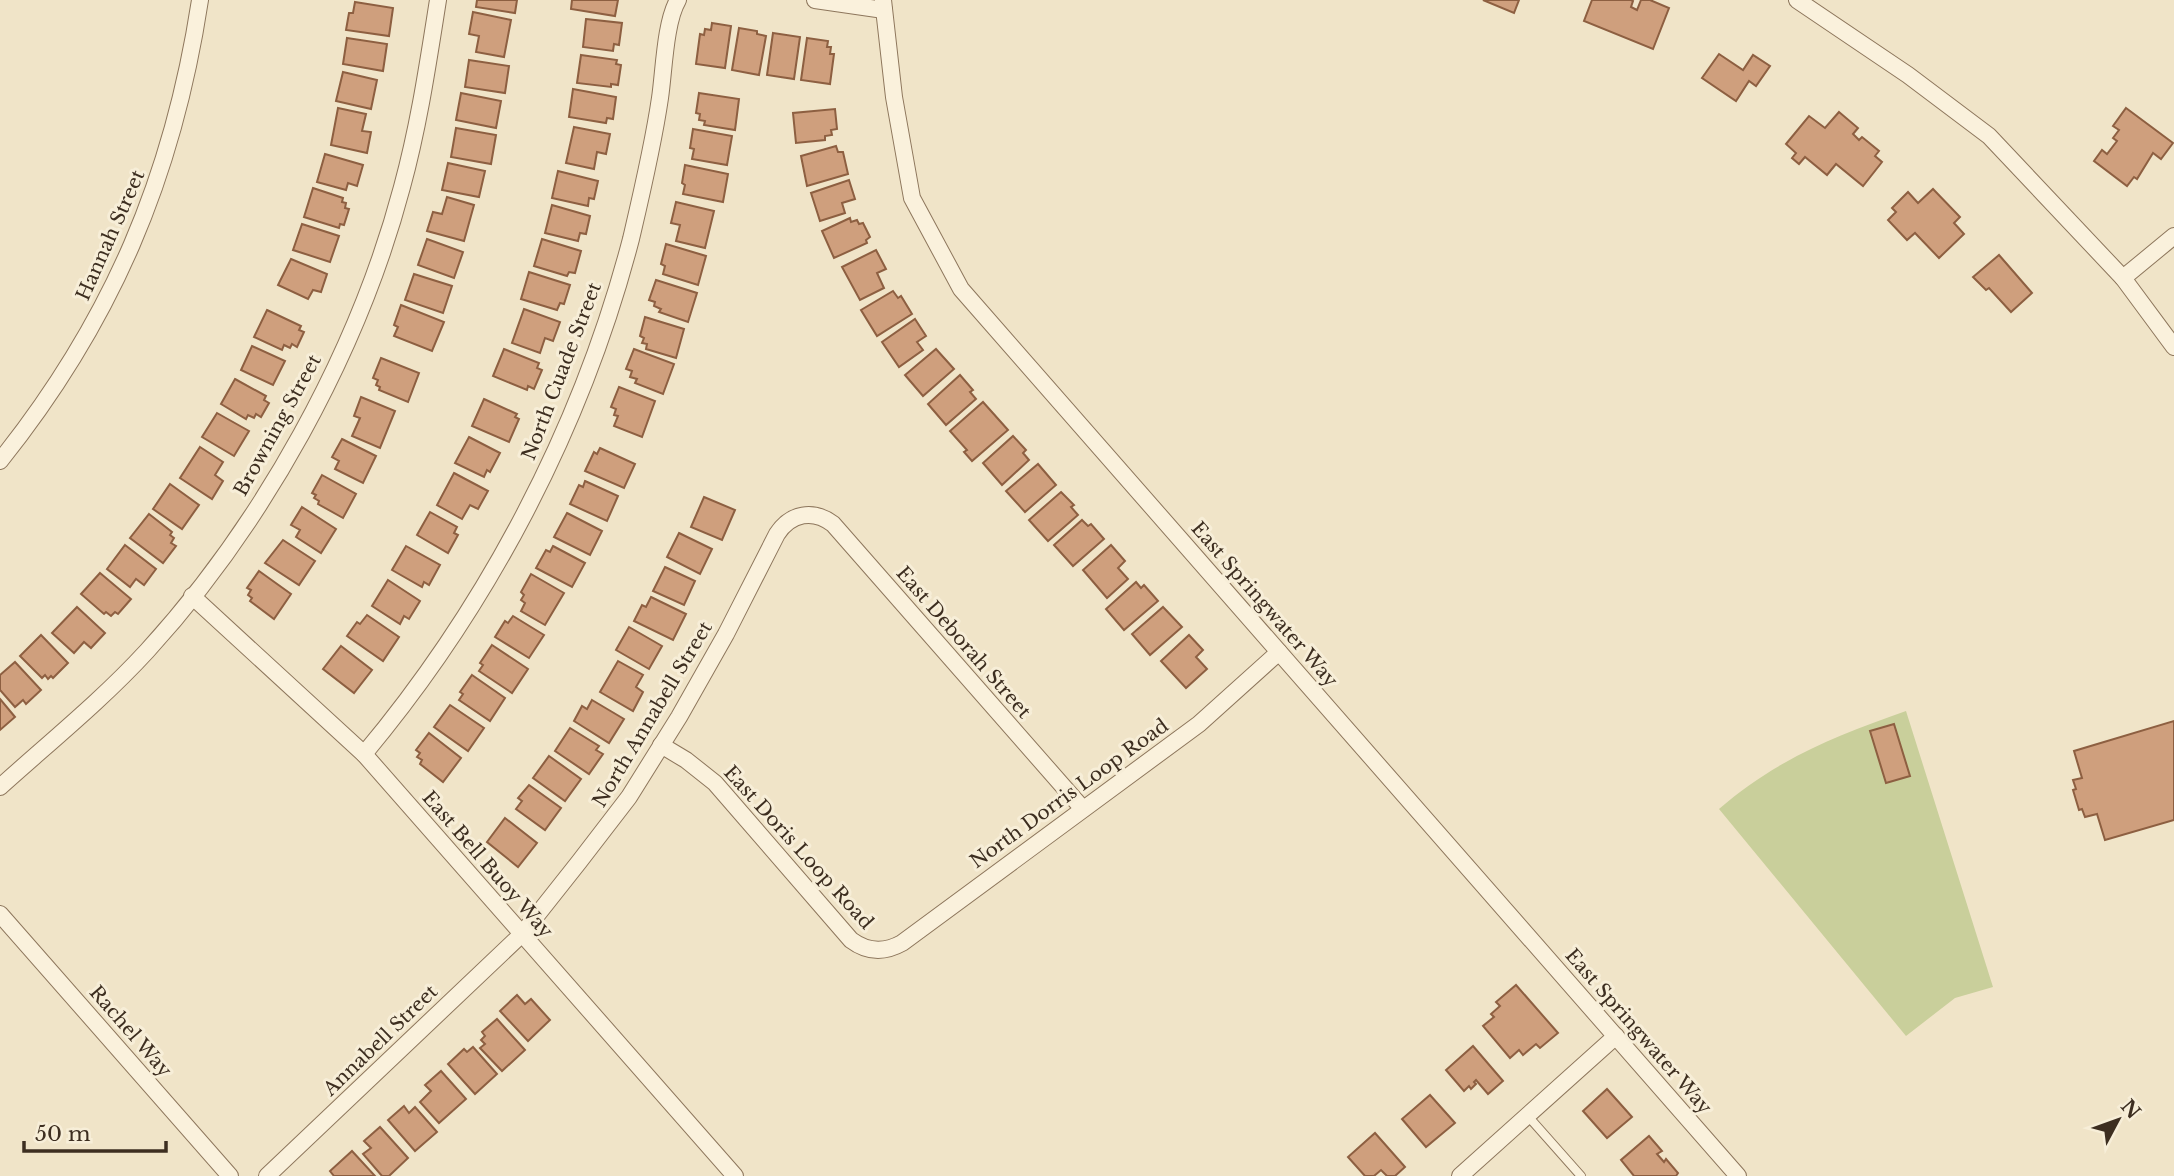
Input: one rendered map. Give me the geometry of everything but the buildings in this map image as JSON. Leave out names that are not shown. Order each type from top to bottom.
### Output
[{"type":"street","name":"Hannah Street","points":[[0,461],[35,415],[83,343],[140,229],[166,158],[177,117],[200,0]]},
{"type":"street","name":"Browning Street","points":[[0,787],[115,684],[147,651],[192,596],[271,483],[324,388],[363,303],[390,227],[411,151],[438,0]]},
{"type":"street","name":"North Cuade Street","points":[[364,754],[420,685],[466,617],[538,485],[576,400],[630,243],[653,141],[670,18],[678,0]]},
{"type":"street","points":[[815,0],[883,5]]},
{"type":"street","points":[[1797,0],[1908,75],[1989,136],[2123,278],[2174,347]]},
{"type":"street","name":"East Springwater Way","points":[[883,5],[894,97],[912,198],[961,289],[1738,1176]]},
{"type":"street","points":[[2123,278],[2174,236]]},
{"type":"street","name":"North Annabell Street","points":[[522,934],[605,830],[662,746],[726,634],[777,534],[789,520],[806,515]]},
{"type":"street","name":"East Deborah Street","points":[[806,515],[816,515],[833,524],[1083,809]]},
{"type":"street","name":"East Bell Buoy Way","points":[[192,596],[364,754],[736,1176]]},
{"type":"street","name":"North Dorris Loop Road","points":[[873,950],[888,949],[902,943],[1199,724],[1279,652]]},
{"type":"street","name":"East Doris Loop Road","points":[[662,746],[696,766],[715,783],[851,940],[873,950]]},
{"type":"street","name":"Rachel Way","points":[[0,914],[230,1176]]},
{"type":"street","name":"Annabell Street","points":[[267,1176],[522,934]]},
{"type":"street","points":[[1460,1176],[1616,1036]]},
{"type":"lane","points":[[1527,1115],[1581,1176]]},
{"type":"green space","points":[[1906,711],[1993,987],[1955,998],[1906,1036],[1719,809],[1741,791],[1785,763],[1831,740]]}]
